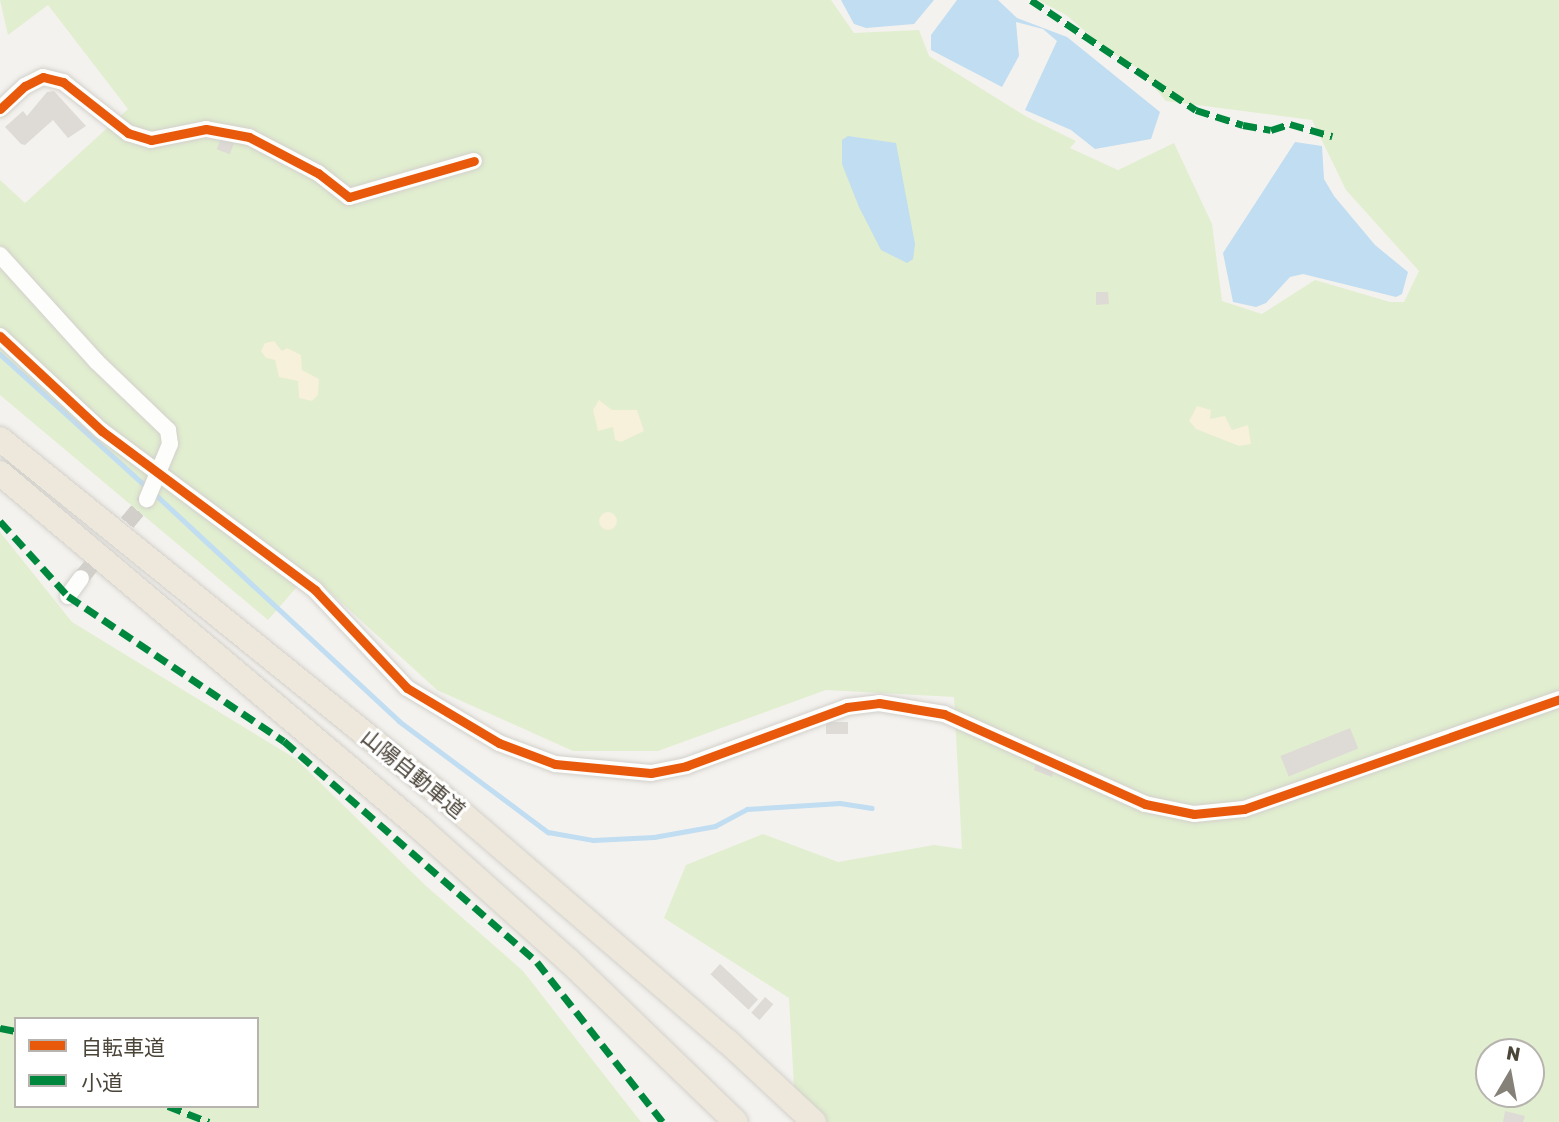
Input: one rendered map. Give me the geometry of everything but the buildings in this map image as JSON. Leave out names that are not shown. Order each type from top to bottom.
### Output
[{"type":"highway","name":"山陽自動車道","points":[[0,439],[458,810],[717,1032],[814,1122]]},
{"type":"highway","name":"山陽自動車道","points":[[0,472],[419,827],[568,960],[736,1122]]},
{"type":"street","points":[[0,109],[25,86],[43,78],[63,82],[128,133],[151,140],[206,129],[249,137],[318,173],[349,197],[474,161]]},
{"type":"street","points":[[0,255],[96,361],[163,421],[172,436],[147,499]]},
{"type":"street","points":[[0,336],[55,391],[158,473],[315,590],[407,688],[499,743],[555,764],[651,773],[686,766],[847,707],[890,704],[944,714],[1133,799],[1194,814],[1244,809],[1559,699]]},
{"type":"street","points":[[68,596],[81,578]]},
{"type":"green space","points":[[0,0],[831,0],[854,33],[919,30],[929,56],[1027,117],[1076,141],[1070,148],[1118,170],[1174,143],[1212,224],[1222,301],[1262,314],[1315,280],[1390,302],[1404,302],[1419,271],[1346,190],[1312,120],[1166,101],[1139,69],[1106,49],[1066,15],[1038,0],[1559,0],[1559,1122],[796,1122],[789,998],[664,918],[686,865],[763,834],[838,862],[934,845],[962,849],[954,697],[826,690],[658,751],[573,751],[437,690],[309,573],[268,620],[0,395],[0,180],[25,203],[128,109],[48,5],[8,35]]},
{"type":"green space","points":[[0,532],[72,622],[296,759],[425,885],[523,971],[641,1122],[0,1122]]},
{"type":"sand","points":[[274,341],[282,351],[287,348],[301,355],[302,370],[319,379],[318,395],[312,401],[299,398],[298,381],[279,377],[275,360],[266,358],[261,351],[265,343]]},
{"type":"sand","points":[[599,400],[612,410],[637,410],[644,431],[621,442],[615,440],[613,427],[598,431],[593,410]]},
{"type":"sand","points":[[1197,406],[1211,410],[1210,419],[1225,416],[1232,430],[1248,425],[1251,444],[1239,446],[1196,429],[1189,421]]},
{"type":"sand","points":[[608,512],[616,517],[617,521],[612,529],[608,530],[600,525],[599,521],[604,513]]},
{"type":"water","points":[[841,0],[934,0],[914,24],[866,28],[854,24]]},
{"type":"water","points":[[957,0],[998,0],[1017,18],[1067,37],[1160,112],[1151,139],[1095,149],[1071,130],[1025,110],[1057,41],[1043,29],[1016,22],[1019,56],[1002,87],[931,50],[931,35]]},
{"type":"water","points":[[848,136],[896,143],[915,244],[913,259],[907,263],[881,250],[859,207],[842,164],[842,140]]},
{"type":"water","points":[[1295,142],[1322,146],[1324,179],[1334,196],[1375,245],[1408,272],[1402,294],[1396,297],[1303,274],[1290,277],[1266,303],[1256,307],[1233,302],[1223,253]]},
{"type":"waterway","points":[[0,354],[148,488]]},
{"type":"waterway","points":[[155,494],[399,721],[548,832],[593,840],[654,837],[715,826],[747,809],[840,803],[872,808]]},
{"type":"tunnel","points":[[81,578],[147,499]]},
{"type":"marked path","points":[[1031,0],[1196,110],[1243,125],[1271,130],[1290,124],[1332,136]]},
{"type":"marked path","points":[[0,521],[68,596],[284,741],[537,962],[663,1122]]},
{"type":"marked path","points":[[0,1028],[14,1031]]},
{"type":"marked path","points":[[173,1108],[209,1122]]},
{"type":"cycle path","points":[[0,109],[25,86],[43,77],[63,82],[128,133],[151,140],[206,129],[249,137],[318,173],[349,197],[474,161]]},
{"type":"cycle path","points":[[0,336],[102,431],[315,590],[407,688],[499,743],[555,764],[651,773],[686,766],[847,707],[879,703],[944,714],[1145,804],[1194,814],[1244,809],[1559,699]]}]
